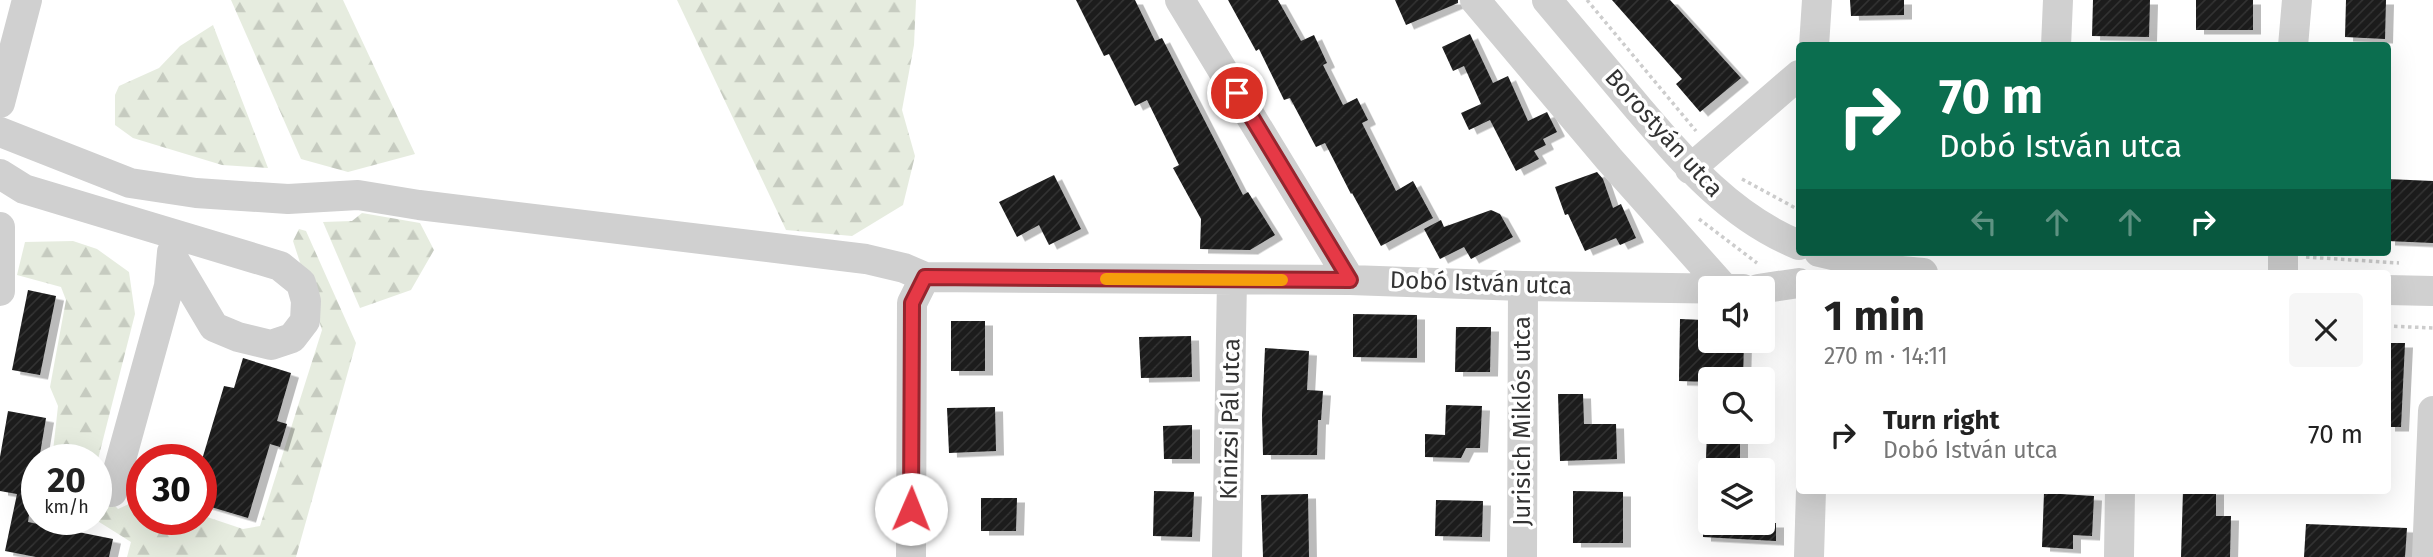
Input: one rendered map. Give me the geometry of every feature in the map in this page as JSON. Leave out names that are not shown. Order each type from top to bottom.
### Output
[{"type":"street","points":[[0,103],[27,0]]},
{"type":"street","points":[[1180,0],[1350,280]]},
{"type":"street","points":[[1475,0],[1609,159],[1721,276]]},
{"type":"street","name":"Borostyán utca","points":[[1547,0],[1702,160],[1726,202],[1796,248]]},
{"type":"street","points":[[1814,42],[1817,0]]},
{"type":"street","points":[[2056,42],[2058,0]]},
{"type":"street","points":[[2293,42],[2297,0]]},
{"type":"street","points":[[1702,160],[1796,78]]},
{"type":"street","name":"Dobó István utca","points":[[0,132],[130,183],[195,193],[288,199],[358,195],[419,205],[866,259],[904,268],[925,277],[1350,280],[1523,286],[1698,288]]},
{"type":"street","points":[[0,174],[23,189],[170,245],[169,286],[112,492]]},
{"type":"street","points":[[0,227],[0,291]]},
{"type":"street","points":[[1817,262],[1892,270]]},
{"type":"street","points":[[911,557],[912,303],[925,277]]},
{"type":"street","name":"Kinizsi Pál utca","points":[[1227,557],[1232,280]]},
{"type":"street","points":[[1775,287],[1796,283]]},
{"type":"street","name":"Jurisich Miklós utca","points":[[1522,557],[1523,286]]},
{"type":"street","points":[[2391,290],[2433,292]]},
{"type":"street","points":[[2427,557],[2433,411]]},
{"type":"street","points":[[1809,557],[1811,494]]},
{"type":"street","points":[[2119,557],[2120,494]]},
{"type":"path","points":[[1587,0],[1702,160],[1739,176],[1796,207]]},
{"type":"path","points":[[2391,326],[2433,328]]},
{"type":"green space","points":[[231,0],[343,0],[415,154],[348,172],[301,159]]},
{"type":"green space","points":[[677,0],[916,0],[914,45],[902,110],[915,156],[903,205],[852,236],[786,230]]},
{"type":"green space","points":[[213,25],[268,168],[222,165],[133,138],[115,125],[115,95],[119,86],[159,68],[180,46]]},
{"type":"green space","points":[[362,213],[420,223],[434,250],[411,290],[360,308],[323,222],[352,221]]},
{"type":"green space","points":[[299,229],[306,231],[356,343],[296,557],[127,557],[131,542],[112,530],[112,503],[118,509],[126,505],[126,535],[217,535],[217,520],[243,529],[260,526],[322,330],[293,241]]},
{"type":"green space","points":[[73,241],[97,249],[129,272],[135,314],[102,444],[54,444],[58,406],[50,387],[66,300],[61,287],[17,275],[25,242]]},
{"type":"building","points":[[1076,0],[1135,0],[1155,41],[1162,38],[1243,195],[1248,192],[1275,235],[1250,250],[1200,249],[1201,219],[1173,168],[1179,165],[1147,100],[1135,106],[1109,54],[1104,56]]},
{"type":"building","points":[[1228,0],[1278,0],[1301,41],[1314,35],[1327,63],[1323,65],[1343,105],[1357,98],[1368,120],[1362,123],[1396,191],[1413,181],[1433,218],[1381,246],[1325,143],[1316,147],[1290,98],[1284,100],[1259,49],[1256,51]]},
{"type":"building","points":[[1395,0],[1458,0],[1458,3],[1406,25]]},
{"type":"building","points":[[1612,0],[1670,0],[1741,78],[1700,112],[1676,84],[1682,79]]},
{"type":"building","points":[[1850,0],[1904,0],[1904,15],[1851,16]]},
{"type":"building","points":[[2093,0],[2150,0],[2149,37],[2092,36]]},
{"type":"building","points":[[2196,0],[2253,0],[2253,30],[2196,30]]},
{"type":"building","points":[[2346,0],[2386,0],[2385,39],[2345,37]]},
{"type":"building","points":[[1470,34],[1493,83],[1508,76],[1528,121],[1547,112],[1557,132],[1543,139],[1546,145],[1534,151],[1539,159],[1516,171],[1490,120],[1469,130],[1461,113],[1481,104],[1464,66],[1453,71],[1442,47]]},
{"type":"building","points":[[1597,172],[1603,179],[1613,208],[1621,204],[1636,238],[1620,245],[1616,238],[1585,251],[1568,214],[1565,215],[1555,187]]},
{"type":"building","points":[[1054,175],[1081,229],[1049,245],[1039,225],[1017,237],[999,202]]},
{"type":"building","points":[[2391,179],[2433,181],[2433,243],[2391,241]]},
{"type":"building","points":[[1491,210],[1500,214],[1513,237],[1471,259],[1464,247],[1440,259],[1424,229],[1441,220],[1444,227]]},
{"type":"building","points":[[28,290],[56,296],[40,375],[12,370]]},
{"type":"building","points":[[1353,314],[1417,315],[1417,358],[1353,357]]},
{"type":"building","points":[[1680,319],[1698,320],[1698,353],[1744,353],[1743,367],[1698,367],[1698,382],[1679,381]]},
{"type":"building","points":[[951,321],[985,321],[985,371],[951,371]]},
{"type":"building","points":[[1456,327],[1491,327],[1490,372],[1455,372]]},
{"type":"building","points":[[1191,336],[1192,377],[1141,378],[1139,337]]},
{"type":"building","points":[[2391,343],[2405,343],[2401,427],[2391,427]]},
{"type":"building","points":[[1265,348],[1309,351],[1307,390],[1323,391],[1321,420],[1318,420],[1317,455],[1263,455]]},
{"type":"building","points":[[243,358],[291,373],[277,421],[287,424],[280,447],[270,444],[248,518],[217,509],[217,444],[207,444],[224,386],[234,388]]},
{"type":"building","points":[[1558,394],[1583,394],[1584,424],[1616,424],[1617,459],[1560,461]]},
{"type":"building","points":[[1446,405],[1482,406],[1480,448],[1466,448],[1461,458],[1425,457],[1425,434],[1445,435]]},
{"type":"building","points":[[995,407],[996,451],[949,453],[947,408]]},
{"type":"building","points":[[8,411],[46,418],[42,444],[21,444],[21,535],[93,535],[113,539],[109,557],[36,557],[5,551],[17,494],[0,491],[0,457]]},
{"type":"building","points":[[1192,425],[1192,459],[1164,459],[1163,426]]},
{"type":"building","points":[[1707,444],[1740,444],[1740,458],[1706,458]]},
{"type":"building","points":[[1154,491],[1194,492],[1192,537],[1153,536]]},
{"type":"building","points":[[1573,491],[1623,492],[1623,543],[1573,543]]},
{"type":"building","points":[[1308,494],[1309,557],[1263,557],[1261,495]]},
{"type":"building","points":[[2044,494],[2094,496],[2092,536],[2073,535],[2073,549],[2042,547]]},
{"type":"building","points":[[2183,494],[2216,494],[2216,516],[2231,516],[2230,557],[2181,557]]},
{"type":"building","points":[[981,498],[1017,498],[1016,531],[981,531]]},
{"type":"building","points":[[1436,500],[1483,501],[1482,537],[1435,536]]},
{"type":"building","points":[[1776,523],[1776,541],[1703,537],[1775,535]]},
{"type":"building","points":[[2306,524],[2407,528],[2405,557],[2304,557]]},
{"type":"slow traffic","points":[[1106,279],[1282,280]]},
{"type":"route","points":[[911,509],[912,303],[925,277],[1350,280],[1237,93]]}]
